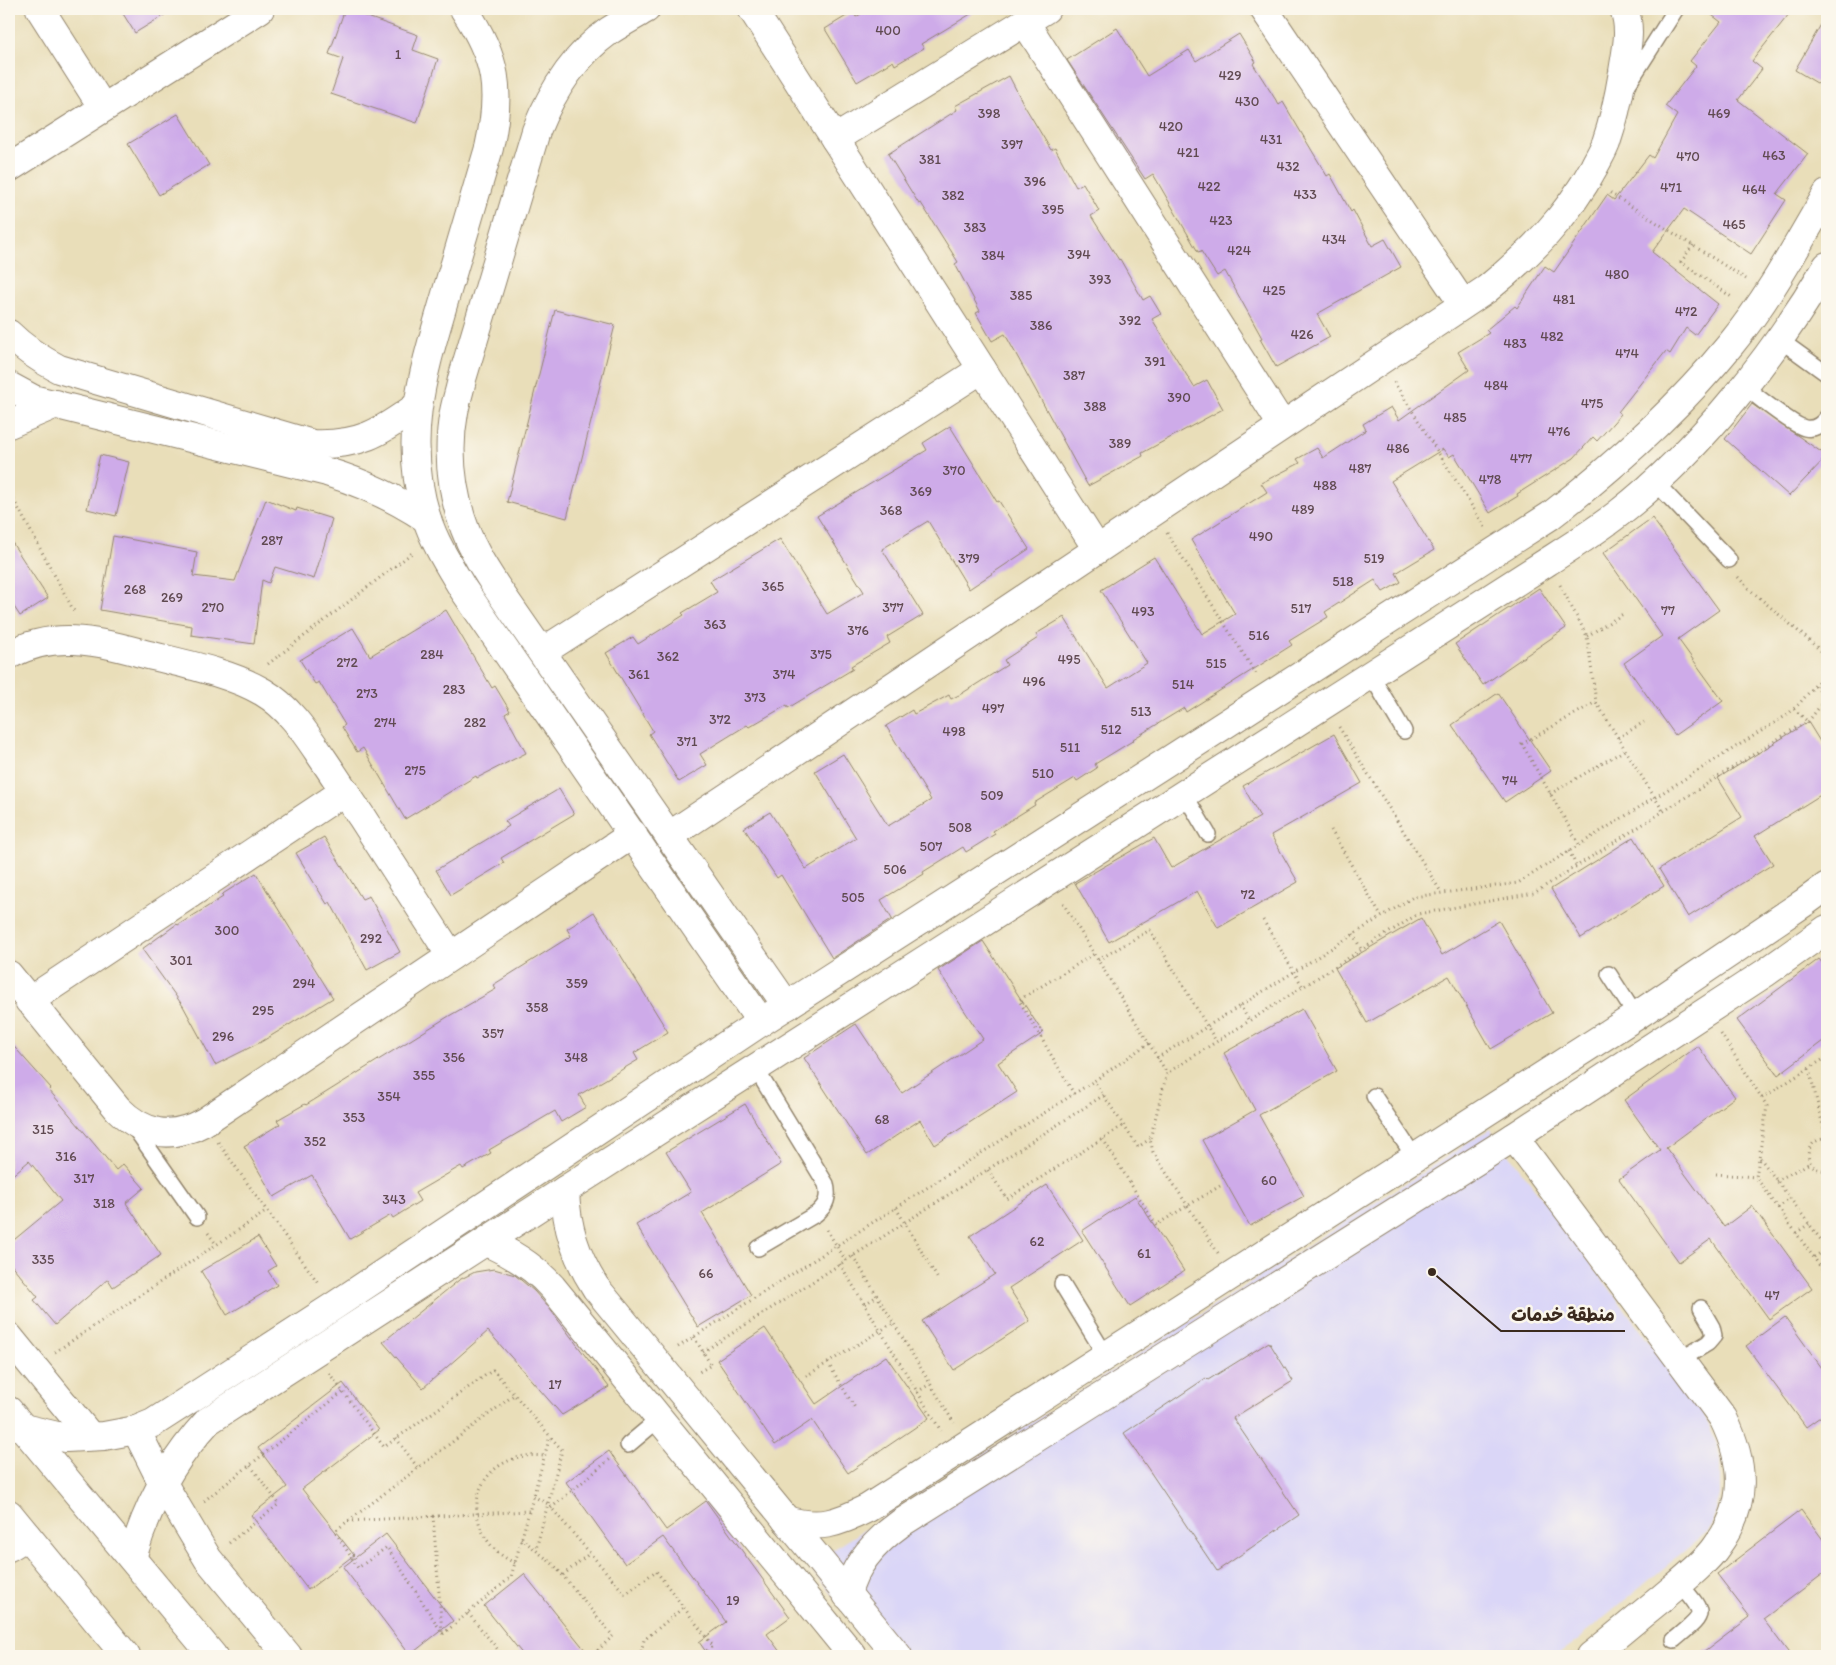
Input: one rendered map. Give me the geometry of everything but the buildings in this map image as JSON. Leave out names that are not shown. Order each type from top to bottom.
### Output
[{"type":"street","points":[[40,9],[103,108]]},
{"type":"street","points":[[9,168],[260,9]]},
{"type":"street","points":[[464,9],[479,31],[490,59],[496,89],[496,119],[427,359],[417,406],[414,438],[418,479],[431,528],[443,556],[464,589],[761,1022]]},
{"type":"street","points":[[646,9],[609,31],[590,47],[573,64],[558,84],[546,106],[536,131],[462,379],[454,414],[451,450],[454,486],[462,522],[476,554],[787,1006]]},
{"type":"street","points":[[752,9],[1097,549]]},
{"type":"street","points":[[1264,9],[1463,304]]},
{"type":"street","points":[[669,836],[1487,289],[1509,271],[1543,239],[1567,210],[1588,178],[1606,144],[1618,100],[1629,36],[1624,9]]},
{"type":"street","points":[[835,139],[1036,15],[1282,425]]},
{"type":"street","points":[[16,1419],[66,1438],[104,1436],[136,1430],[153,1423],[334,1306],[761,1022],[1550,516],[1591,485],[1629,452],[1663,419],[1732,344],[1761,303],[1827,194]]},
{"type":"street","points":[[132,1558],[140,1532],[162,1482],[175,1460],[208,1422],[565,1190],[1547,562],[1620,512],[1686,452],[1744,386],[1780,340],[1823,274],[1789,258]]},
{"type":"street","points":[[9,334],[21,346],[39,359],[59,369],[312,444],[343,443],[374,434],[388,427],[417,406]]},
{"type":"street","points":[[542,652],[982,369]]},
{"type":"street","points":[[9,386],[33,399],[318,469],[352,480],[399,501],[431,528]]},
{"type":"street","points":[[9,424],[56,404]]},
{"type":"street","points":[[9,655],[30,646],[50,641],[90,640],[110,644],[244,683],[263,692],[281,705],[295,719],[451,956]]},
{"type":"street","points":[[29,1001],[344,791]]},
{"type":"street","points":[[1056,833],[1076,864]]},
{"type":"street","points":[[9,976],[129,1120],[142,1128],[156,1132],[168,1133],[193,1128],[633,834]]},
{"type":"street","points":[[786,1520],[816,1526],[834,1522],[852,1516],[884,1498],[1636,1016],[1827,886]]},
{"type":"street","points":[[847,1595],[850,1582],[865,1557],[876,1544],[901,1523],[1514,1137],[1766,973],[1827,929]]},
{"type":"street","points":[[1514,1137],[1723,1418],[1733,1438],[1739,1461],[1740,1484],[1737,1507],[1728,1529],[1716,1548],[1679,1583],[1591,1656]]},
{"type":"street","points":[[565,1190],[567,1216],[572,1241],[596,1288],[898,1656]]},
{"type":"street","points":[[486,1242],[517,1257],[539,1272],[852,1656]]},
{"type":"street","points":[[568,1306],[596,1288]]},
{"type":"street","points":[[9,1337],[90,1436]]},
{"type":"street","points":[[16,1419],[213,1656]]},
{"type":"street","points":[[136,1430],[182,1518],[208,1559],[288,1656]]},
{"type":"street","points":[[884,1498],[901,1523]]},
{"type":"street","points":[[9,1514],[18,1541],[126,1656]]},
{"type":"lane","points":[[1618,100],[1676,9]]},
{"type":"lane","points":[[1780,340],[1827,374]]},
{"type":"lane","points":[[1744,386],[1800,426],[1806,428],[1818,426],[1827,417]]},
{"type":"lane","points":[[1655,482],[1729,560]]},
{"type":"lane","points":[[1371,675],[1404,731]]},
{"type":"lane","points":[[1185,795],[1208,834]]},
{"type":"lane","points":[[1609,974],[1636,1016]]},
{"type":"lane","points":[[756,1069],[826,1184],[828,1192],[827,1201],[816,1214],[758,1248]]},
{"type":"lane","points":[[1374,1096],[1415,1158]]},
{"type":"lane","points":[[129,1120],[197,1216]]},
{"type":"lane","points":[[1062,1284],[1106,1356]]},
{"type":"lane","points":[[1680,1360],[1708,1343],[1714,1336],[1712,1327],[1700,1308]]},
{"type":"lane","points":[[628,1445],[659,1419]]},
{"type":"lane","points":[[1674,1640],[1698,1620],[1700,1614],[1696,1603],[1679,1583]]},
{"type":"path","points":[[1588,178],[1693,245],[1761,303]]},
{"type":"path","points":[[1693,245],[1681,262],[1761,303]]},
{"type":"path","points":[[1380,360],[1498,549]]},
{"type":"path","points":[[9,490],[90,640]]},
{"type":"path","points":[[1153,511],[1270,695]]},
{"type":"path","points":[[244,683],[431,528]]},
{"type":"path","points":[[1729,560],[1739,579],[1747,587],[1827,656]]},
{"type":"path","points":[[1547,562],[1587,636],[1596,702],[1663,810]]},
{"type":"path","points":[[1587,636],[1623,614]]},
{"type":"path","points":[[1157,1058],[1413,897],[1518,883],[1794,709],[1827,671]]},
{"type":"path","points":[[1232,1275],[1153,1152],[1150,1139],[1167,1073],[1418,914],[1534,893],[1663,810],[1808,722],[1827,697],[1814,686]]},
{"type":"path","points":[[1579,844],[1522,744],[1596,702]]},
{"type":"path","points":[[1325,705],[1441,892]]},
{"type":"path","points":[[1794,709],[1808,722]]},
{"type":"path","points":[[1618,738],[1644,722]]},
{"type":"path","points":[[1550,794],[1625,750]]},
{"type":"path","points":[[1331,830],[1381,916]]},
{"type":"path","points":[[1569,851],[1576,865]]},
{"type":"path","points":[[1050,881],[1167,1073]]},
{"type":"path","points":[[1263,920],[1303,987]]},
{"type":"path","points":[[1098,960],[1150,930],[1216,1041]]},
{"type":"path","points":[[1353,934],[1362,949]]},
{"type":"path","points":[[1074,1094],[1019,1000],[1094,954]]},
{"type":"path","points":[[1240,1005],[1249,1021]]},
{"type":"path","points":[[1707,1011],[1767,1106],[1756,1177],[1827,1276]]},
{"type":"path","points":[[655,1362],[1074,1094],[1149,1043]]},
{"type":"path","points":[[1762,1098],[1827,1057]]},
{"type":"path","points":[[1809,1068],[1826,1139],[1819,1139],[1812,1143],[1808,1157],[1810,1163],[1815,1168],[1822,1171],[1827,1170]]},
{"type":"path","points":[[1094,1081],[1138,1146],[1150,1139]]},
{"type":"path","points":[[703,1352],[1104,1095]]},
{"type":"path","points":[[204,1122],[334,1306]]},
{"type":"path","points":[[988,1170],[1007,1199],[1124,1125]]},
{"type":"path","points":[[1103,1139],[1156,1225],[1220,1186]]},
{"type":"path","points":[[1759,1158],[1827,1248],[1814,1257]]},
{"type":"path","points":[[1776,1181],[1810,1163]]},
{"type":"path","points":[[1716,1174],[1756,1177]]},
{"type":"path","points":[[1778,1208],[1790,1198]]},
{"type":"path","points":[[896,1208],[939,1281]]},
{"type":"path","points":[[33,1367],[267,1211]]},
{"type":"path","points":[[816,1214],[846,1261]]},
{"type":"path","points":[[1796,1233],[1810,1224]]},
{"type":"path","points":[[853,1256],[930,1384],[961,1449]]},
{"type":"path","points":[[840,1264],[918,1392],[961,1449]]},
{"type":"path","points":[[864,1304],[877,1296]]},
{"type":"path","points":[[806,1376],[893,1323]]},
{"type":"path","points":[[676,1387],[711,1364],[694,1337]]},
{"type":"path","points":[[313,1352],[384,1446],[493,1370],[562,1450],[549,1506],[536,1549]]},
{"type":"path","points":[[828,1363],[854,1408]]},
{"type":"path","points":[[918,1392],[930,1384]]},
{"type":"path","points":[[182,1518],[343,1392]]},
{"type":"path","points":[[442,1634],[387,1547],[358,1568],[334,1531],[514,1395]]},
{"type":"path","points":[[442,1634],[511,1577],[550,1436]]},
{"type":"path","points":[[396,1438],[418,1468]]},
{"type":"path","points":[[549,1506],[628,1445]]},
{"type":"path","points":[[515,1563],[505,1559],[489,1545],[483,1536],[477,1514],[478,1495],[482,1486],[494,1471],[513,1459],[528,1456],[544,1456]]},
{"type":"path","points":[[208,1559],[279,1504],[250,1465]]},
{"type":"path","points":[[533,1496],[549,1506],[625,1594],[656,1570],[713,1646],[699,1656]]},
{"type":"path","points":[[348,1521],[529,1511]]},
{"type":"path","points":[[433,1516],[442,1634]]},
{"type":"path","points":[[521,1538],[554,1564],[613,1636],[590,1656]]},
{"type":"path","points":[[562,1575],[590,1553]]},
{"type":"path","points":[[640,1656],[644,1640],[684,1607]]},
{"type":"path","points":[[468,1613],[503,1656]]},
{"type":"path","points":[[598,1650],[604,1656]]},
{"type":"shaded area","points":[[1490,1129],[1704,1415],[1717,1443],[1720,1459],[1720,1495],[1715,1514],[1707,1532],[1558,1656],[883,1656],[808,1566]]},
{"type":"place","name":"منطقة خدمات","points":[[1432,1272]]}]
